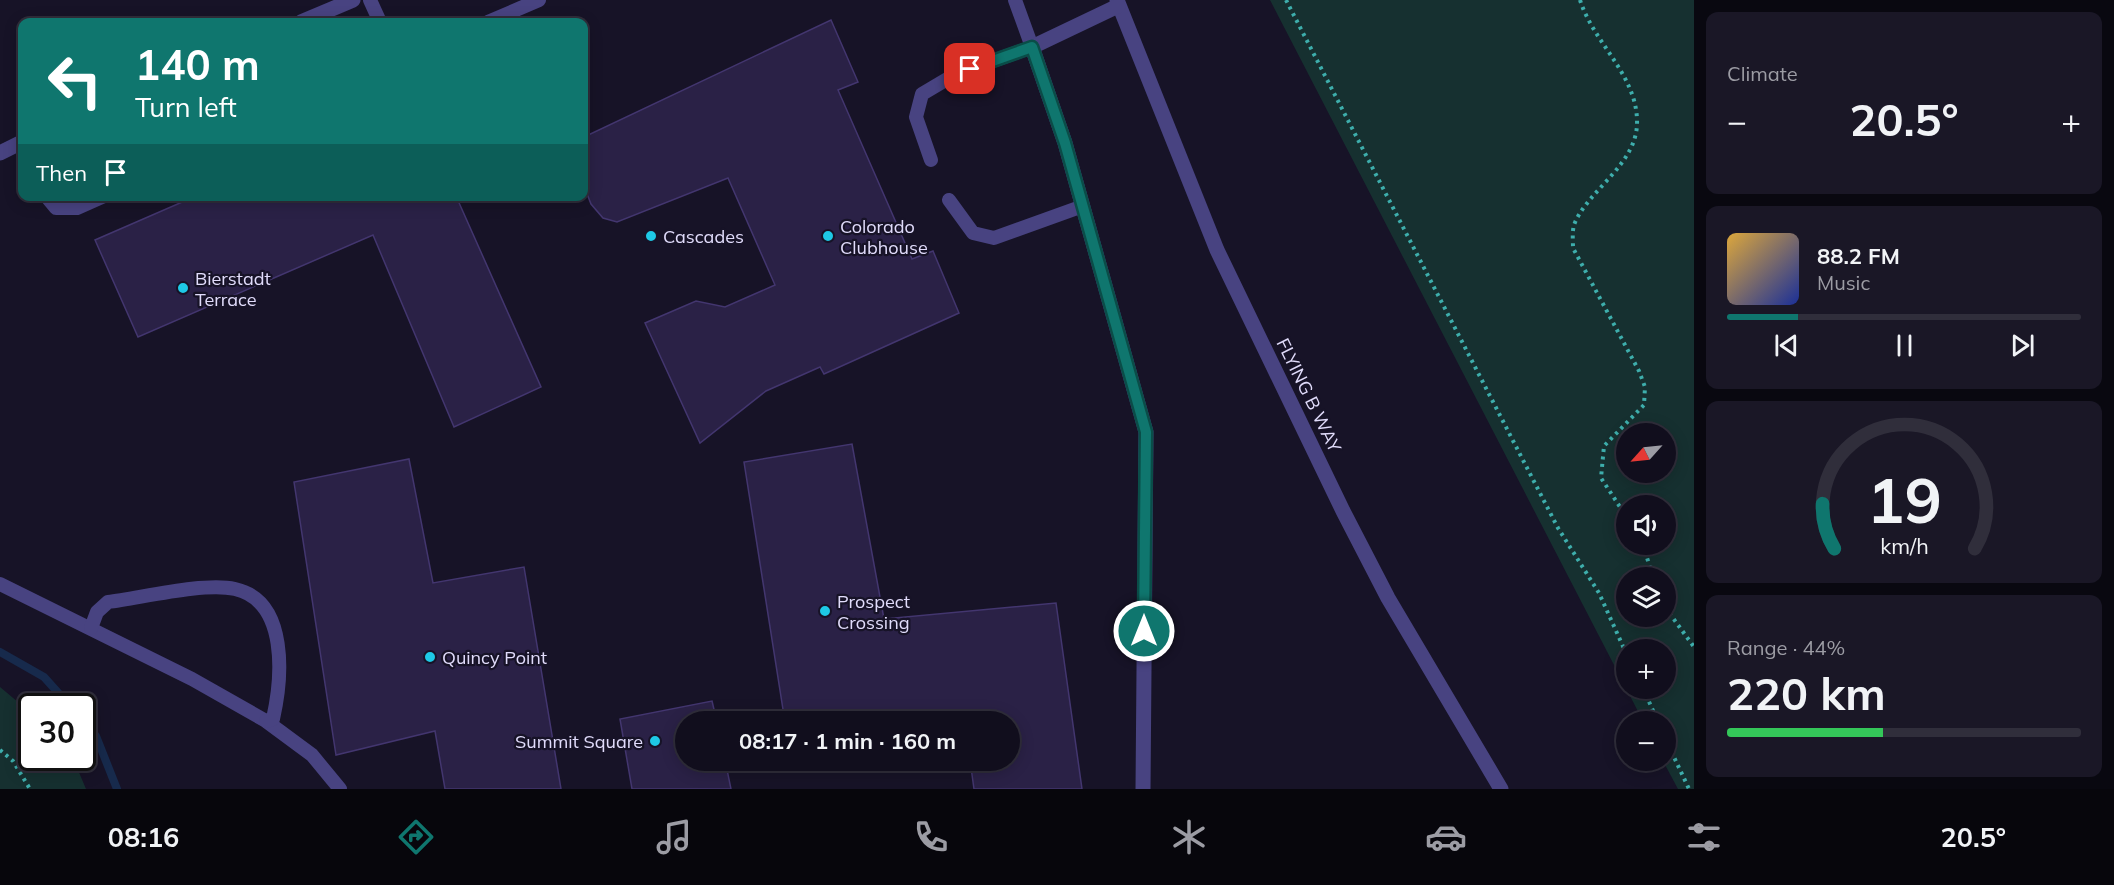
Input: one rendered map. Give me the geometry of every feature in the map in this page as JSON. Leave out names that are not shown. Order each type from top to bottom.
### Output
[{"type":"street","points":[[310,18],[353,0]]},
{"type":"street","points":[[1118,3],[1032,47],[1065,143],[1146,432],[1143,789]]},
{"type":"street","name":"FLYING B WAY","points":[[1118,3],[1217,250],[1343,511],[1389,598],[1501,789]]},
{"type":"street","points":[[0,153],[18,144]]},
{"type":"lane","points":[[370,0],[378,18]]},
{"type":"lane","points":[[497,18],[539,0]]},
{"type":"lane","points":[[931,160],[916,117],[922,94],[954,75],[1032,47],[1015,0]]},
{"type":"lane","points":[[949,200],[973,233],[994,238],[1083,206]]},
{"type":"lane","points":[[50,201],[56,208],[78,208],[93,201]]},
{"type":"lane","points":[[0,584],[192,679],[266,721],[312,755],[340,789]]},
{"type":"lane","points":[[91,628],[97,612],[108,602],[213,587],[235,589],[256,597],[269,615],[278,639],[280,686],[273,719],[266,721]]},
{"type":"path","points":[[1286,0],[1558,528],[1599,593],[1620,639]]},
{"type":"path","points":[[1580,0],[1586,19],[1628,83],[1637,121],[1628,156],[1580,213],[1574,227],[1573,248],[1645,387],[1644,405],[1604,446],[1601,478],[1616,501]]},
{"type":"path","points":[[1676,622],[1694,647]]},
{"type":"path","points":[[0,750],[13,761],[30,789]]},
{"type":"path","points":[[1676,761],[1689,789]]},
{"type":"green space","points":[[1270,0],[1694,0],[1694,789],[1678,789],[1668,771],[1676,771],[1676,711],[1638,711],[1632,699],[1676,699],[1676,639],[1616,639],[1616,669]]},
{"type":"green space","points":[[0,687],[18,702],[18,771],[78,771],[86,789],[0,789]]},
{"type":"building","name":"Colorado Clubhouse","points":[[831,20],[858,82],[838,90],[912,259],[933,251],[959,313],[824,374],[820,367],[766,391],[700,443],[645,323],[696,301],[725,307],[775,285],[728,178],[617,222],[603,218],[591,204],[588,196],[588,135]]},
{"type":"building","name":"Bierstadt Terrace","points":[[185,201],[458,201],[541,387],[454,427],[373,235],[138,337],[95,240]]},
{"type":"building","name":"Prospect Crossing","points":[[852,444],[884,619],[1056,603],[1082,789],[974,789],[972,771],[1020,771],[1020,711],[783,711],[744,462]]},
{"type":"building","name":"Quincy Point","points":[[409,459],[433,583],[524,567],[561,789],[445,789],[435,731],[336,755],[294,482]]},
{"type":"building","name":"Summit Square","points":[[712,701],[714,711],[675,711],[675,771],[727,771],[731,789],[632,789],[620,719]]},
{"type":"waterway","points":[[0,652],[44,677],[58,693]]},
{"type":"waterway","points":[[96,736],[117,789]]},
{"type":"place","name":"Cascades","points":[[651,236]]},
{"type":"place","name":"Colorado Clubhouse","points":[[828,236]]},
{"type":"place","name":"Bierstadt Terrace","points":[[183,288]]},
{"type":"place","name":"Prospect Crossing","points":[[825,611]]},
{"type":"place","name":"Quincy Point","points":[[430,657]]},
{"type":"place","name":"Summit Square","points":[[655,741]]},
{"type":"route","points":[[970,69],[1032,47],[1065,143],[1146,432],[1144,631]]}]
